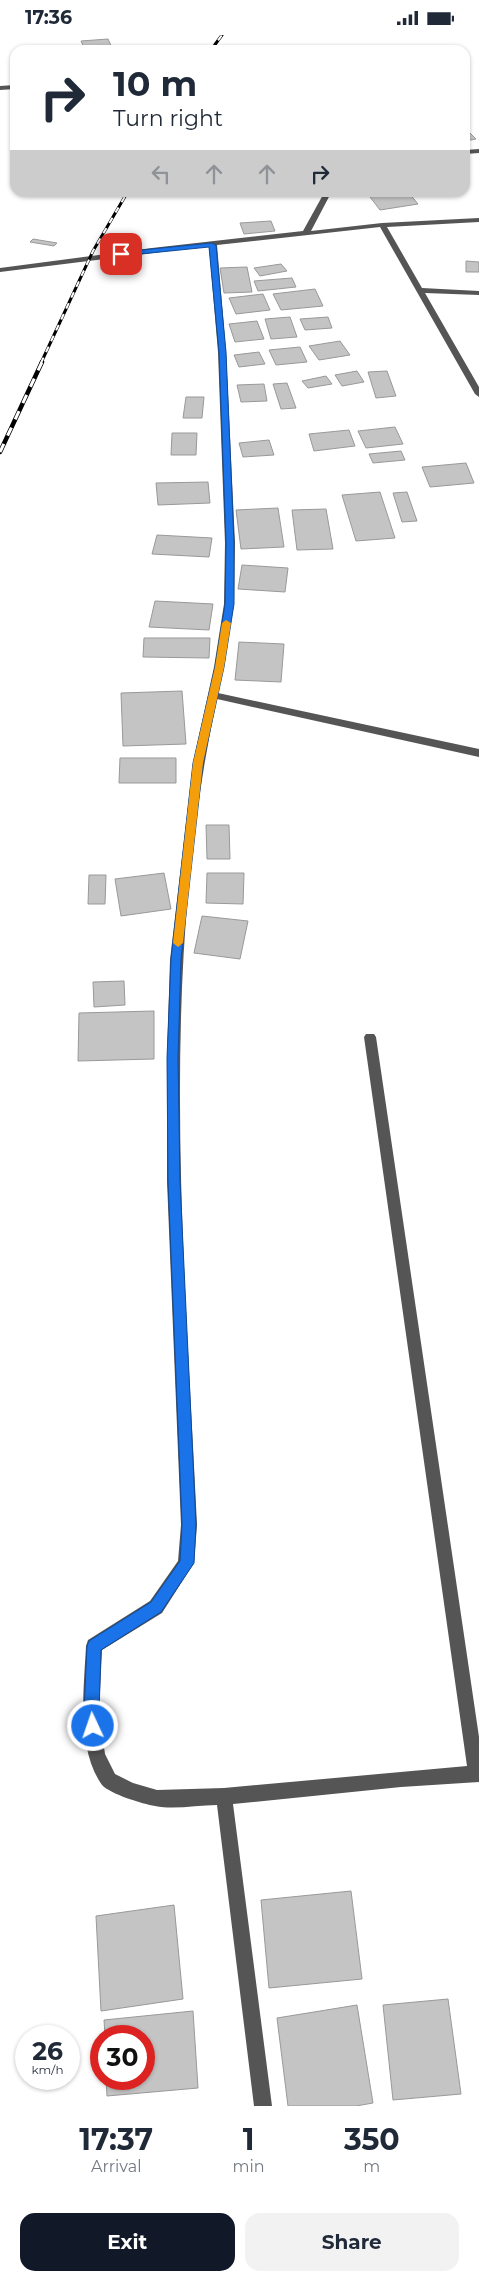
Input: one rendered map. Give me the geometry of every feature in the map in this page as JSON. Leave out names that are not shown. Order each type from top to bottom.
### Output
[{"type":"street","points":[[306,234],[325,197]]},
{"type":"street","points":[[0,270],[152,250],[212,245],[382,225],[479,220]]},
{"type":"street","points":[[382,225],[476,385],[479,394]]},
{"type":"street","points":[[212,245],[222,352],[230,543],[229,604],[213,695],[198,763],[176,959],[173,1058],[174,1181],[189,1525],[186,1563],[156,1607],[94,1646],[91,1712],[97,1755],[110,1780],[132,1791],[157,1797],[224,1796],[477,1774],[370,1037]]},
{"type":"street","points":[[420,290],[479,293]]},
{"type":"street","points":[[213,695],[479,753]]},
{"type":"street","points":[[224,1796],[264,2106]]},
{"type":"building","points":[[108,39],[111,45],[83,45],[81,41]]},
{"type":"building","points":[[470,133],[476,139],[470,140]]},
{"type":"building","points":[[370,197],[412,197],[418,204],[380,210]]},
{"type":"building","points":[[271,221],[275,231],[244,234],[240,223]]},
{"type":"building","points":[[33,239],[57,243],[54,246],[30,242]]},
{"type":"building","points":[[466,261],[479,262],[479,272],[466,272]]},
{"type":"building","points":[[281,264],[287,271],[260,276],[254,268]]},
{"type":"building","points":[[247,267],[252,292],[224,293],[220,268]]},
{"type":"building","points":[[292,278],[296,287],[258,291],[254,281]]},
{"type":"building","points":[[315,289],[323,306],[281,310],[273,294]]},
{"type":"building","points":[[263,294],[270,310],[236,314],[229,298]]},
{"type":"building","points":[[290,317],[297,337],[271,339],[265,319]]},
{"type":"building","points":[[328,317],[332,328],[305,330],[300,319]]},
{"type":"building","points":[[257,321],[264,339],[235,342],[229,324]]},
{"type":"building","points":[[340,341],[350,355],[319,360],[309,346]]},
{"type":"building","points":[[300,347],[307,362],[276,365],[269,350]]},
{"type":"building","points":[[259,352],[265,364],[239,367],[234,355]]},
{"type":"building","points":[[357,371],[364,382],[342,386],[335,375]]},
{"type":"building","points":[[387,371],[396,396],[376,398],[368,372]]},
{"type":"building","points":[[326,376],[332,384],[308,388],[302,381]]},
{"type":"building","points":[[287,383],[296,408],[281,409],[273,384]]},
{"type":"building","points":[[264,384],[267,401],[241,402],[237,385]]},
{"type":"building","points":[[186,397],[204,397],[202,418],[183,418]]},
{"type":"building","points":[[395,427],[403,444],[366,448],[358,431]]},
{"type":"building","points":[[349,430],[355,446],[314,451],[309,434]]},
{"type":"building","points":[[172,433],[197,433],[196,455],[171,455]]},
{"type":"building","points":[[269,440],[274,455],[243,457],[239,443]]},
{"type":"building","points":[[401,451],[405,460],[373,463],[369,454]]},
{"type":"building","points":[[466,463],[474,483],[430,487],[422,467]]},
{"type":"building","points":[[208,482],[210,503],[158,505],[156,483]]},
{"type":"building","points":[[380,492],[395,538],[356,541],[342,495]]},
{"type":"building","points":[[407,492],[417,521],[402,522],[393,493]]},
{"type":"building","points":[[278,508],[284,547],[241,549],[236,510]]},
{"type":"building","points":[[326,509],[333,549],[297,550],[292,510]]},
{"type":"building","points":[[157,535],[212,538],[209,557],[152,554]]},
{"type":"building","points":[[242,565],[288,568],[285,592],[238,589]]},
{"type":"building","points":[[155,601],[213,604],[209,630],[149,627]]},
{"type":"building","points":[[144,638],[210,638],[209,658],[143,657]]},
{"type":"building","points":[[239,642],[284,644],[281,682],[235,680]]},
{"type":"building","points":[[182,691],[186,744],[123,746],[121,693]]},
{"type":"building","points":[[120,758],[176,758],[176,783],[119,783]]},
{"type":"building","points":[[206,825],[229,825],[230,859],[207,859]]},
{"type":"building","points":[[164,873],[171,909],[121,916],[115,879]]},
{"type":"building","points":[[207,873],[244,873],[243,904],[206,903]]},
{"type":"building","points":[[89,875],[106,875],[105,904],[88,904]]},
{"type":"building","points":[[202,916],[248,921],[240,959],[194,953]]},
{"type":"building","points":[[124,981],[125,1005],[94,1007],[93,982]]},
{"type":"building","points":[[154,1011],[154,1059],[78,1061],[79,1013]]},
{"type":"building","points":[[351,1891],[362,1979],[269,1988],[261,1900]]},
{"type":"building","points":[[174,1905],[183,1999],[101,2011],[96,1916]]},
{"type":"building","points":[[448,1999],[461,2094],[393,2100],[383,2005]]},
{"type":"building","points":[[357,2005],[373,2103],[356,2106],[288,2106],[277,2018]]},
{"type":"building","points":[[193,2011],[198,2088],[107,2096],[107,2090],[155,2090],[155,2025],[104,2025],[104,2020]]},
{"type":"railway","points":[[215,45],[222,35]]},
{"type":"railway","points":[[41,363],[93,251],[125,197]]},
{"type":"railway","points":[[0,452],[42,362]]},
{"type":"slow traffic","points":[[178,943],[198,763],[219,667],[226,623]]},
{"type":"route","points":[[93,1726],[91,1712],[94,1646],[156,1607],[186,1563],[189,1525],[174,1181],[173,1058],[176,959],[198,763],[219,667],[229,604],[230,543],[222,352],[212,245],[121,254]]}]
